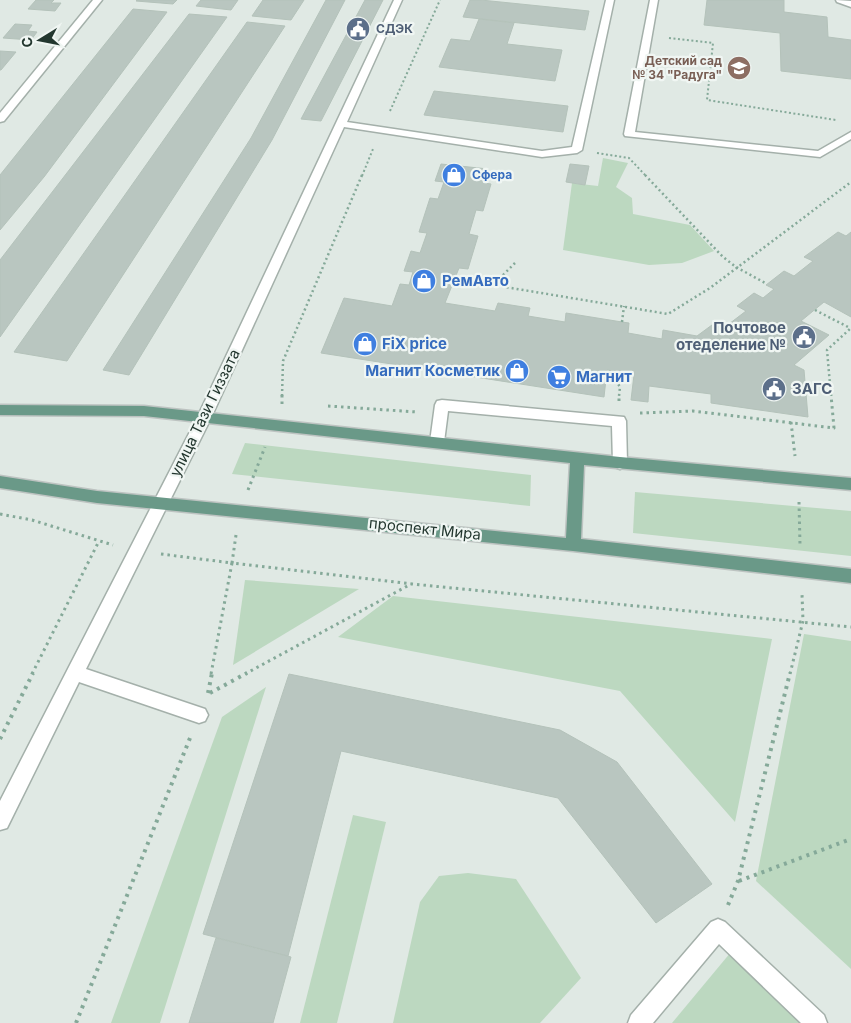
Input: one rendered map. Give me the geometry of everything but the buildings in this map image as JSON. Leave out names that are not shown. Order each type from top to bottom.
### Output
[{"type":"main road","points":[[0,410],[144,411],[620,463],[851,484]]},
{"type":"main road","points":[[573,545],[577,458]]},
{"type":"main road","name":"проспект Мира","points":[[0,482],[97,497],[240,510],[573,545],[800,572],[851,576]]},
{"type":"street","points":[[0,119],[98,0]]},
{"type":"street","name":"улица Тази Гиззата","points":[[0,821],[204,418],[398,0]]},
{"type":"street","points":[[342,124],[542,154],[577,150],[610,0]]},
{"type":"street","points":[[654,0],[629,134],[820,154],[851,135]]},
{"type":"street","points":[[840,0],[851,4]]},
{"type":"street","points":[[437,442],[442,405],[619,421],[620,463]]},
{"type":"street","points":[[74,673],[199,715]]},
{"type":"street","points":[[639,1023],[718,929],[816,1023]]},
{"type":"path","points":[[647,36],[713,43],[707,100],[841,121]]},
{"type":"path","points":[[577,150],[629,158],[723,257],[736,267],[767,284]]},
{"type":"path","points":[[515,263],[493,285],[668,314],[710,288],[851,182]]},
{"type":"path","points":[[622,322],[624,306]]},
{"type":"path","points":[[637,413],[693,411],[834,428],[827,350],[851,328],[815,310]]},
{"type":"path","points":[[614,372],[613,376],[620,387],[619,405]]},
{"type":"path","points":[[322,406],[441,413]]},
{"type":"path","points":[[791,422],[799,480],[800,572],[803,621],[738,881],[851,839]]},
{"type":"path","points":[[0,739],[99,541]]},
{"type":"path","points":[[207,694],[412,584]]},
{"type":"green space","points":[[603,158],[628,163],[616,187],[632,198],[633,214],[690,225],[714,251],[682,263],[649,265],[563,250],[572,183],[598,186]]},
{"type":"green space","points":[[245,443],[531,475],[530,506],[232,474]]},
{"type":"green space","points":[[635,492],[851,511],[851,556],[633,533]]},
{"type":"green space","points":[[245,580],[359,589],[233,665]]},
{"type":"green space","points":[[393,596],[772,639],[735,822],[620,691],[338,637]]},
{"type":"green space","points":[[804,634],[851,641],[851,969],[756,881]]},
{"type":"green space","points":[[266,687],[160,1023],[111,1023],[222,717]]},
{"type":"green space","points":[[353,815],[386,822],[337,1023],[300,1023]]},
{"type":"green space","points":[[468,873],[516,879],[581,978],[540,1023],[393,1023],[420,902],[439,876]]},
{"type":"green space","points":[[731,952],[800,1023],[672,1023]]},
{"type":"place","name":"СДЭК","points":[[358,29]]},
{"type":"place","name":"Детский сад № 34 \"Радуга\"","points":[[739,68]]},
{"type":"place","name":"Сфера","points":[[454,175]]},
{"type":"place","name":"РемАвто","points":[[424,281]]},
{"type":"place","name":"Почтовое отеделение №","points":[[804,337]]},
{"type":"place","name":"FiX price","points":[[365,344]]},
{"type":"place","name":"Магнит Косметик","points":[[517,371]]},
{"type":"place","name":"Магнит","points":[[559,377]]},
{"type":"place","name":"ЗАГС","points":[[774,389]]}]
